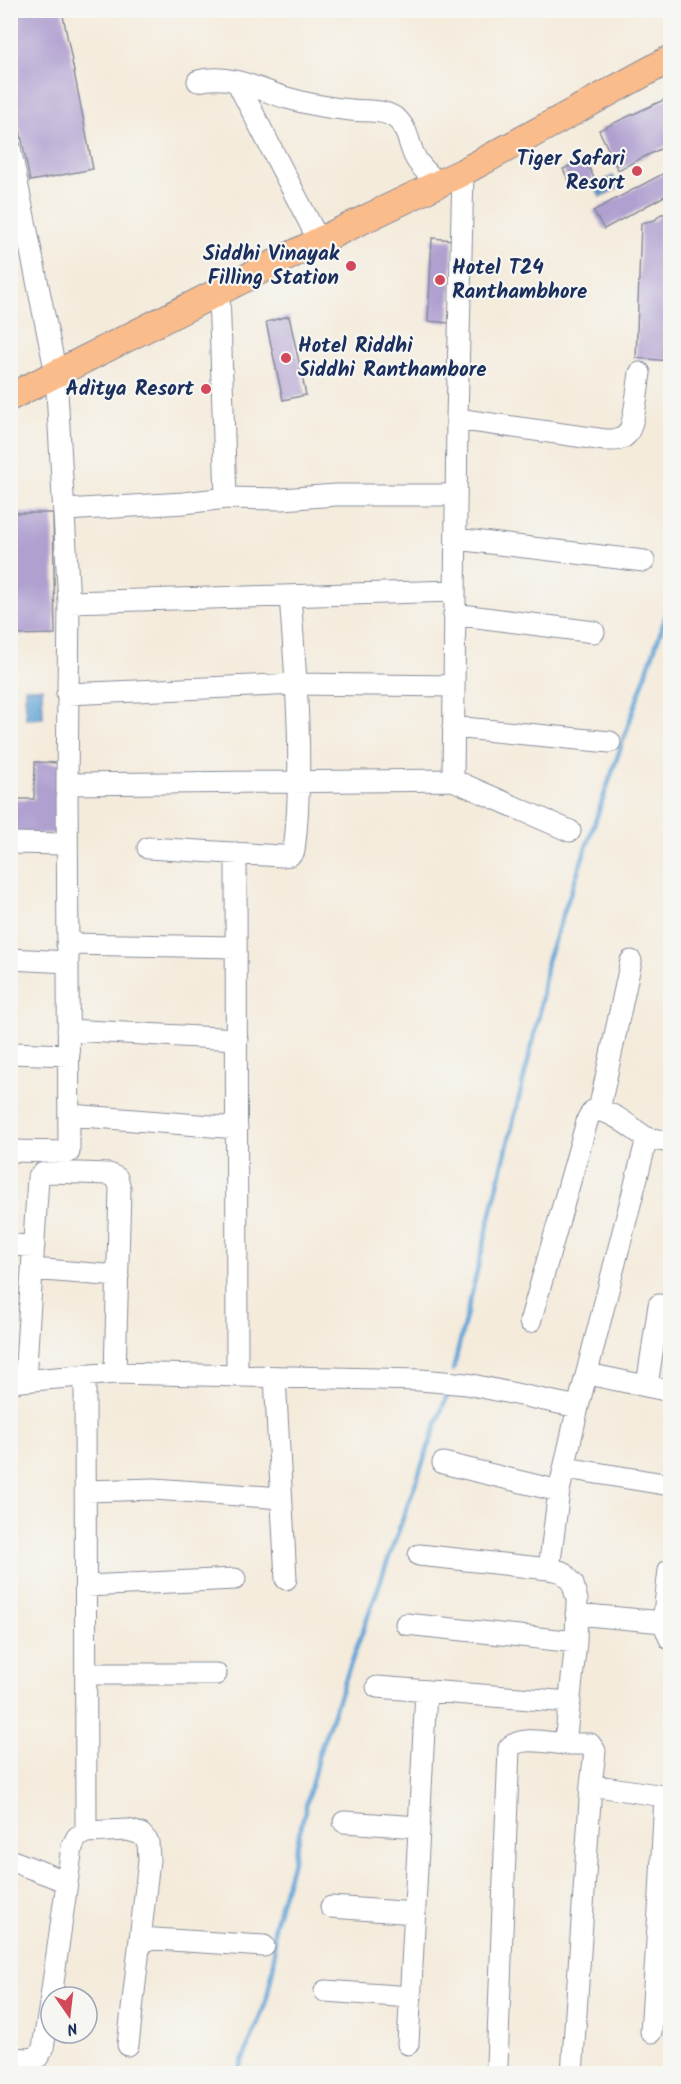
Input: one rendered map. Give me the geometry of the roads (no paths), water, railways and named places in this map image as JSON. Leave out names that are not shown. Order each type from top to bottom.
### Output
[{"type":"main road","points":[[10,397],[319,241],[463,172],[670,59]]},
{"type":"street","points":[[198,81],[214,77],[267,90],[286,98],[350,110],[390,114],[399,121],[411,142],[416,159],[438,183]]},
{"type":"street","points":[[237,82],[319,241]]},
{"type":"street","points":[[10,148],[56,374],[65,510],[69,602],[66,844],[70,1162]]},
{"type":"street","points":[[453,780],[457,419],[463,172]]},
{"type":"street","points":[[219,292],[226,498]]},
{"type":"street","points":[[457,419],[618,440],[628,434],[632,423],[640,373]]},
{"type":"street","points":[[65,510],[184,503],[226,498],[456,495]]},
{"type":"street","points":[[456,539],[644,561]]},
{"type":"street","points":[[69,602],[455,591]]},
{"type":"street","points":[[148,848],[282,856],[290,855],[294,850],[298,782],[291,596]]},
{"type":"street","points":[[454,614],[594,632]]},
{"type":"street","points":[[67,694],[296,684],[453,686]]},
{"type":"street","points":[[453,727],[610,742]]},
{"type":"street","points":[[67,784],[453,780],[570,831]]},
{"type":"street","points":[[10,843],[66,844]]},
{"type":"street","points":[[236,853],[237,1376]]},
{"type":"street","points":[[10,959],[67,953],[236,947]]},
{"type":"street","points":[[599,1110],[631,961]]},
{"type":"street","points":[[68,1030],[237,1039]]},
{"type":"street","points":[[10,1053],[69,1055]]},
{"type":"street","points":[[530,1322],[588,1118],[593,1111],[608,1113],[648,1138],[670,1142]]},
{"type":"street","points":[[70,1115],[237,1128]]},
{"type":"street","points":[[549,1569],[559,1491],[578,1407],[648,1138]]},
{"type":"street","points":[[10,1151],[70,1162],[96,1173],[109,1174],[117,1178],[120,1188],[115,1373]]},
{"type":"street","points":[[70,1162],[43,1173],[38,1178],[32,1269],[18,1381],[115,1373],[420,1380],[467,1384],[578,1407]]},
{"type":"street","points":[[10,1245],[34,1246]]},
{"type":"street","points":[[32,1269],[118,1276]]},
{"type":"street","points":[[647,1386],[659,1305]]},
{"type":"street","points":[[588,1374],[670,1390]]},
{"type":"street","points":[[85,1375],[86,1832]]},
{"type":"street","points":[[275,1377],[286,1579]]},
{"type":"street","points":[[444,1463],[559,1491]]},
{"type":"street","points":[[566,1468],[670,1485]]},
{"type":"street","points":[[86,1491],[154,1489],[281,1498]]},
{"type":"street","points":[[419,1555],[549,1569],[563,1572],[573,1584],[577,1600],[576,1642],[565,1744]]},
{"type":"street","points":[[576,1614],[667,1630],[669,1570]]},
{"type":"street","points":[[86,1586],[235,1579]]},
{"type":"street","points":[[406,1624],[576,1642]]},
{"type":"street","points":[[87,1674],[216,1674]]},
{"type":"street","points":[[376,1687],[570,1701]]},
{"type":"street","points":[[408,2044],[426,1691]]},
{"type":"street","points":[[497,2065],[509,1748],[521,1741],[590,1744],[595,1751],[572,2073]]},
{"type":"street","points":[[591,1785],[668,1797],[663,1971],[651,2032]]},
{"type":"street","points":[[344,1822],[419,1827]]},
{"type":"street","points":[[53,1985],[72,1847],[77,1836],[86,1832],[128,1830],[141,1834],[148,1842],[149,1860],[128,2045]]},
{"type":"street","points":[[10,1860],[67,1882]]},
{"type":"street","points":[[331,1907],[415,1913]]},
{"type":"street","points":[[140,1938],[264,1946]]},
{"type":"street","points":[[325,1991],[411,1997]]},
{"type":"street","points":[[10,2058],[38,2057],[43,2045]]},
{"type":"water","points":[[613,176],[618,188],[600,197],[595,185]]},
{"type":"water","points":[[25,688],[42,688],[43,718],[26,719]]},
{"type":"waterway","points":[[453,1370],[540,1011],[547,961],[670,604]]},
{"type":"waterway","points":[[237,2074],[266,2002],[274,1963],[274,1926],[291,1868],[319,1753],[447,1395]]},
{"type":"place","name":"Tiger Safari Resort","points":[[637,171]]},
{"type":"place","name":"Siddhi Vinayak Filling Station","points":[[351,266]]},
{"type":"place","name":"Hotel T24 Ranthambhore","points":[[440,280]]},
{"type":"place","name":"Hotel Riddhi Siddhi Ranthambore","points":[[286,358]]},
{"type":"place","name":"Aditya Resort","points":[[206,389]]}]
